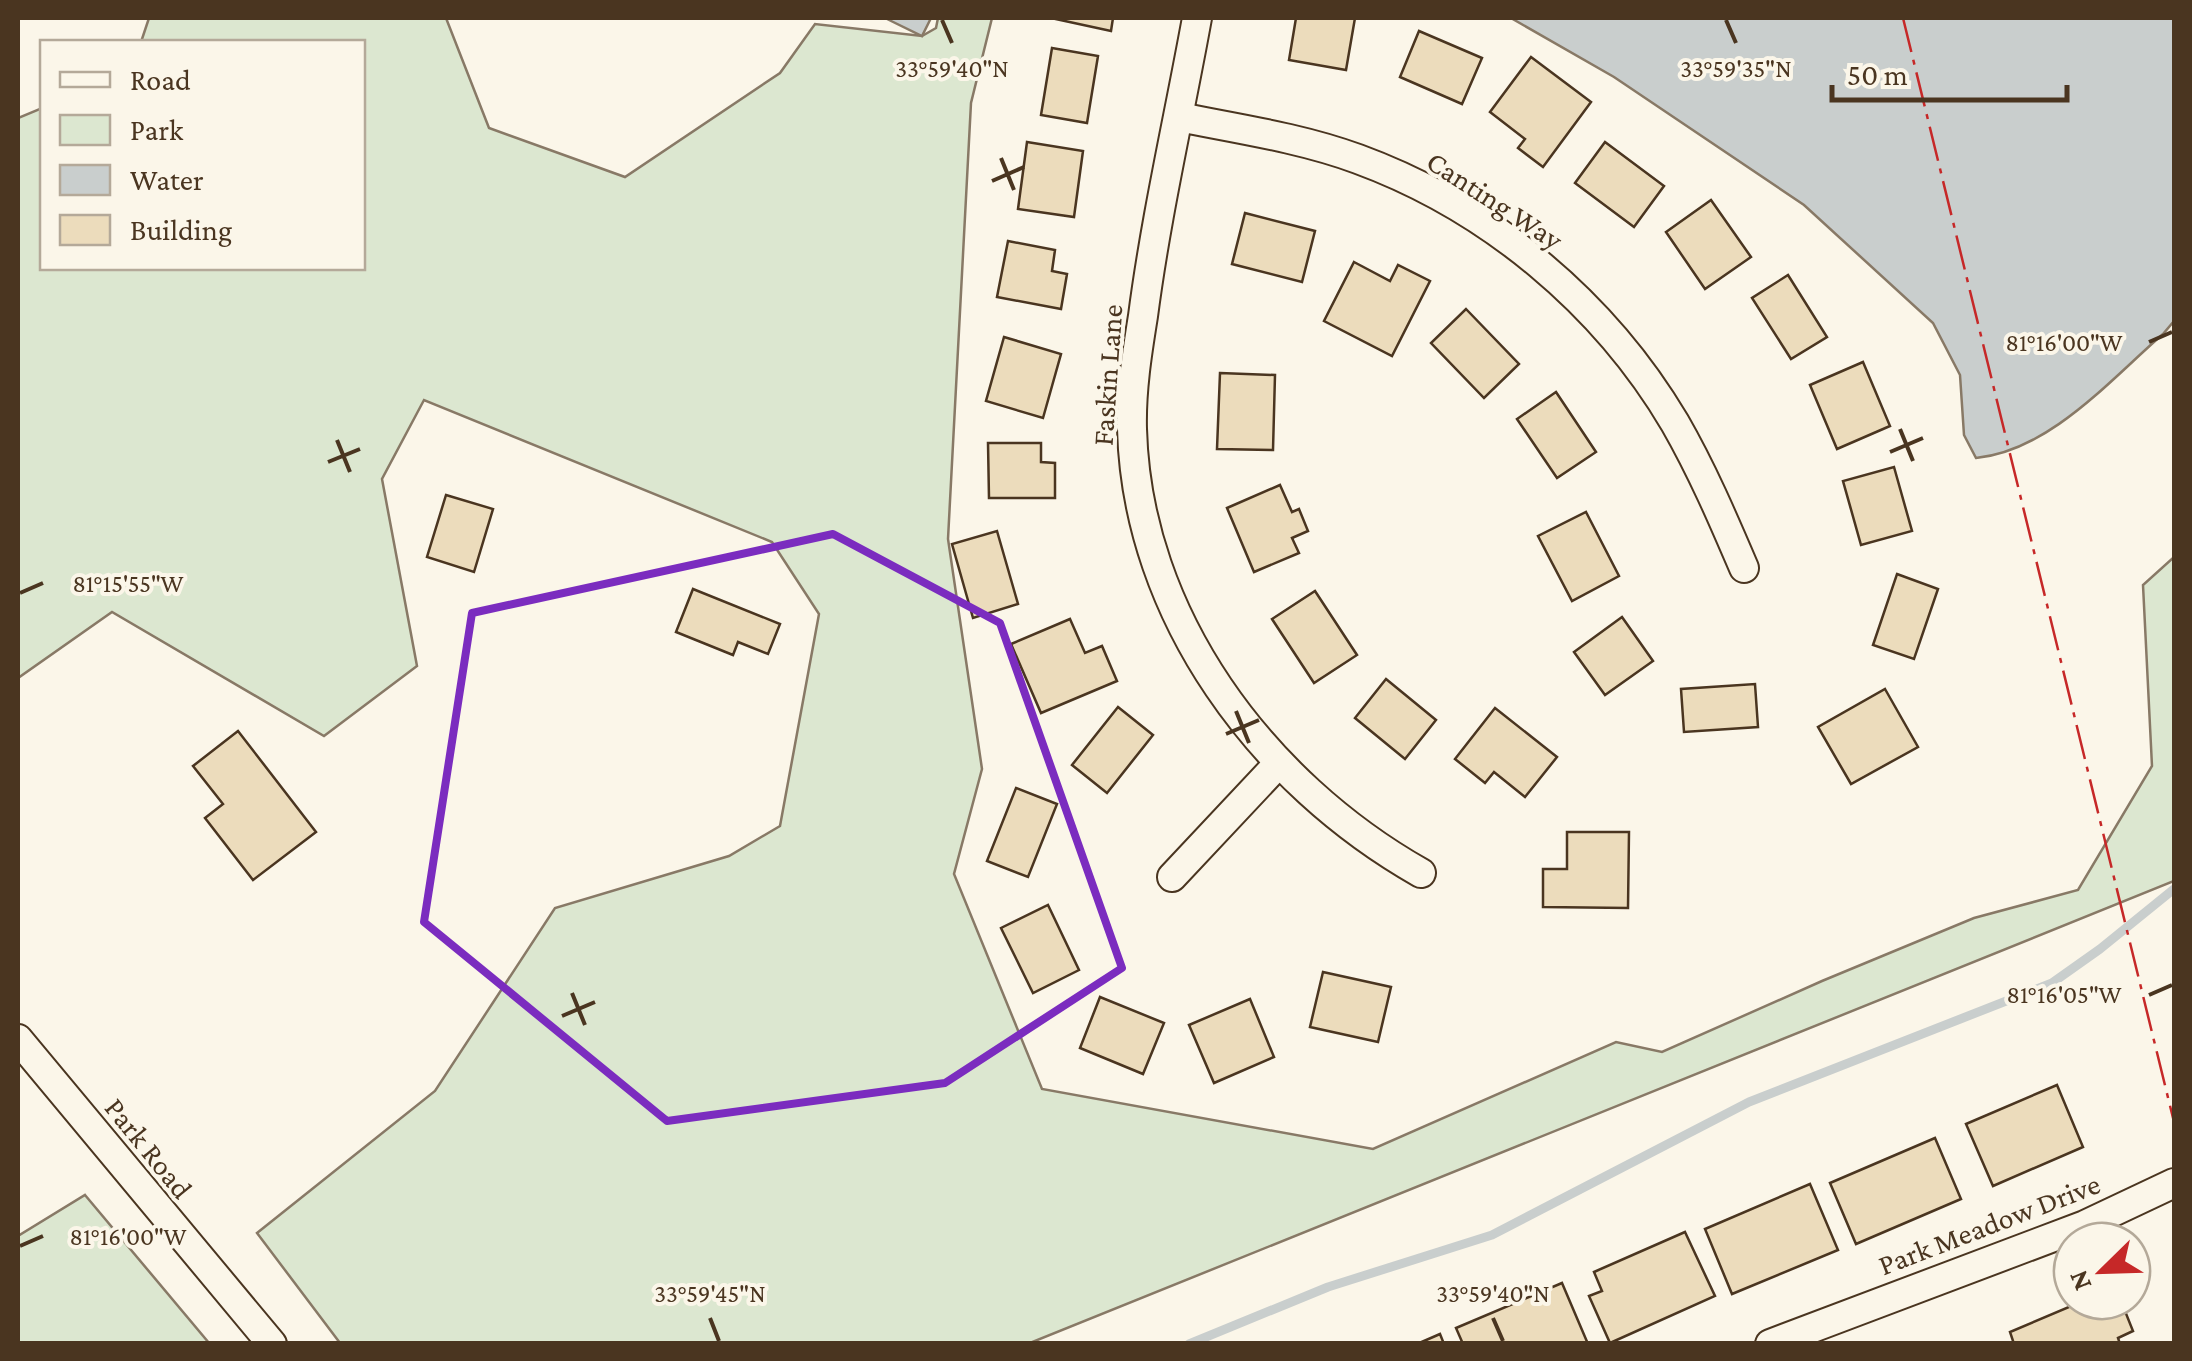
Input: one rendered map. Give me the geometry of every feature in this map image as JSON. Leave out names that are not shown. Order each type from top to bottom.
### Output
[{"type":"street","name":"Faskin Lane","points":[[1197,18],[1149,268],[1136,366],[1134,466],[1150,546],[1178,620],[1228,700],[1279,763],[1359,834],[1421,873]]},
{"type":"street","name":"Canting Way","points":[[1180,116],[1320,147],[1360,160],[1399,176],[1474,217],[1541,264],[1572,292],[1626,354],[1674,421],[1712,492],[1744,568]]},
{"type":"street","points":[[1172,877],[1279,763]]},
{"type":"street","name":"Park Road","points":[[18,1038],[272,1344]]},
{"type":"street","name":"Park Meadow Drive","points":[[1770,1344],[2085,1225],[2174,1183]]},
{"type":"highlighted area","points":[[833,534],[1000,623],[1122,968],[945,1083],[667,1121],[424,922],[472,613]]},
{"type":"green space","points":[[149,18],[446,18],[489,128],[625,177],[780,73],[815,24],[922,36],[936,28],[938,18],[992,18],[971,103],[948,539],[982,769],[954,874],[1042,1089],[1373,1149],[1616,1042],[1662,1052],[1974,918],[2078,890],[2152,766],[2143,585],[2174,557],[2174,881],[1030,1343],[340,1343],[257,1233],[435,1091],[555,908],[729,856],[780,826],[819,614],[772,542],[424,400],[382,479],[417,666],[324,736],[112,612],[18,678],[18,118],[40,109],[40,270],[365,270],[365,40],[142,40]]},
{"type":"green space","points":[[85,1195],[209,1343],[18,1343],[18,1236]]},
{"type":"water","points":[[885,18],[931,18],[922,36]]},
{"type":"water","points":[[1511,18],[2174,18],[2174,321],[2100,392],[2053,428],[2003,453],[1976,458],[1964,435],[1960,375],[1933,323],[1804,205],[1614,77]]},
{"type":"building","points":[[1051,18],[1113,18],[1111,31]]},
{"type":"building","points":[[1296,18],[1355,18],[1346,70],[1289,60]]},
{"type":"building","points":[[1419,31],[1482,58],[1462,104],[1400,77]]},
{"type":"building","points":[[1052,48],[1098,56],[1087,123],[1041,115]]},
{"type":"building","points":[[1531,57],[1591,102],[1543,167],[1518,148],[1525,139],[1490,112]]},
{"type":"building","points":[[1027,142],[1083,151],[1074,217],[1018,209]]},
{"type":"building","points":[[1605,142],[1664,186],[1634,227],[1575,183]]},
{"type":"building","points":[[1711,200],[1751,257],[1705,289],[1666,232]]},
{"type":"building","points":[[1245,213],[1315,231],[1302,282],[1232,264]]},
{"type":"building","points":[[1008,241],[1055,250],[1052,271],[1067,274],[1061,309],[997,297]]},
{"type":"building","points":[[1354,262],[1390,281],[1398,265],[1430,281],[1392,356],[1324,321]]},
{"type":"building","points":[[1788,275],[1827,337],[1791,359],[1752,298]]},
{"type":"building","points":[[1466,309],[1519,364],[1484,398],[1431,343]]},
{"type":"building","points":[[1004,337],[1061,354],[1043,418],[986,401]]},
{"type":"building","points":[[1863,362],[1890,426],[1837,449],[1810,385]]},
{"type":"building","points":[[1220,373],[1275,375],[1273,450],[1217,449]]},
{"type":"building","points":[[1556,392],[1596,452],[1557,478],[1517,419]]},
{"type":"building","points":[[988,443],[1041,443],[1041,462],[1055,463],[1055,498],[989,498]]},
{"type":"building","points":[[1894,467],[1912,531],[1861,545],[1843,481]]},
{"type":"building","points":[[1280,485],[1292,512],[1299,509],[1308,531],[1292,538],[1299,553],[1254,572],[1227,508]]},
{"type":"building","points":[[446,495],[493,509],[474,572],[427,557]]},
{"type":"building","points":[[1586,512],[1619,576],[1572,601],[1538,536]]},
{"type":"building","points":[[997,531],[1018,604],[973,618],[952,544]]},
{"type":"building","points":[[1897,574],[1938,589],[1914,659],[1873,645]]},
{"type":"building","points":[[693,589],[780,624],[768,654],[738,642],[733,655],[676,632]]},
{"type":"building","points":[[1315,591],[1357,655],[1314,683],[1272,619]]},
{"type":"building","points":[[1622,617],[1653,661],[1605,695],[1574,652]]},
{"type":"building","points":[[1070,619],[1085,653],[1102,646],[1117,681],[1041,713],[1011,644]]},
{"type":"building","points":[[1386,679],[1436,720],[1405,759],[1355,718]]},
{"type":"building","points":[[1755,684],[1758,727],[1684,732],[1681,689]]},
{"type":"building","points":[[1885,689],[1918,747],[1851,784],[1818,727]]},
{"type":"building","points":[[1118,707],[1153,735],[1107,793],[1072,765]]},
{"type":"building","points":[[1495,708],[1557,757],[1525,797],[1494,772],[1485,783],[1455,759]]},
{"type":"building","points":[[238,731],[316,832],[253,880],[205,818],[223,804],[193,766]]},
{"type":"building","points":[[1016,788],[1057,804],[1028,877],[987,861]]},
{"type":"building","points":[[1567,832],[1629,832],[1628,908],[1543,907],[1543,869],[1567,869]]},
{"type":"building","points":[[1048,905],[1079,970],[1033,993],[1001,928]]},
{"type":"building","points":[[1323,972],[1391,987],[1378,1042],[1310,1027]]},
{"type":"building","points":[[1100,997],[1164,1023],[1143,1074],[1080,1048]]},
{"type":"building","points":[[1250,999],[1274,1057],[1214,1083],[1189,1025]]},
{"type":"building","points":[[2057,1085],[2083,1147],[1993,1186],[1966,1124]]},
{"type":"building","points":[[1935,1138],[1961,1199],[1856,1244],[1830,1183]]},
{"type":"building","points":[[1810,1184],[1838,1250],[1732,1294],[1705,1229]]},
{"type":"building","points":[[1685,1232],[1715,1296],[1610,1343],[1589,1296],[1602,1291],[1594,1272]]},
{"type":"building","points":[[1562,1283],[1588,1344],[1463,1344],[1456,1328]]},
{"type":"building","points":[[2052,1314],[2052,1321],[2129,1321],[2133,1331],[2118,1338],[2120,1344],[2014,1344],[2010,1332]]},
{"type":"building","points":[[1440,1334],[1444,1344],[1417,1344]]},
{"type":"waterway","points":[[1189,1344],[1328,1287],[1492,1235],[1749,1102],[2052,983],[2174,889]]},
{"type":"power","points":[[1903,18],[2174,1122]]}]
